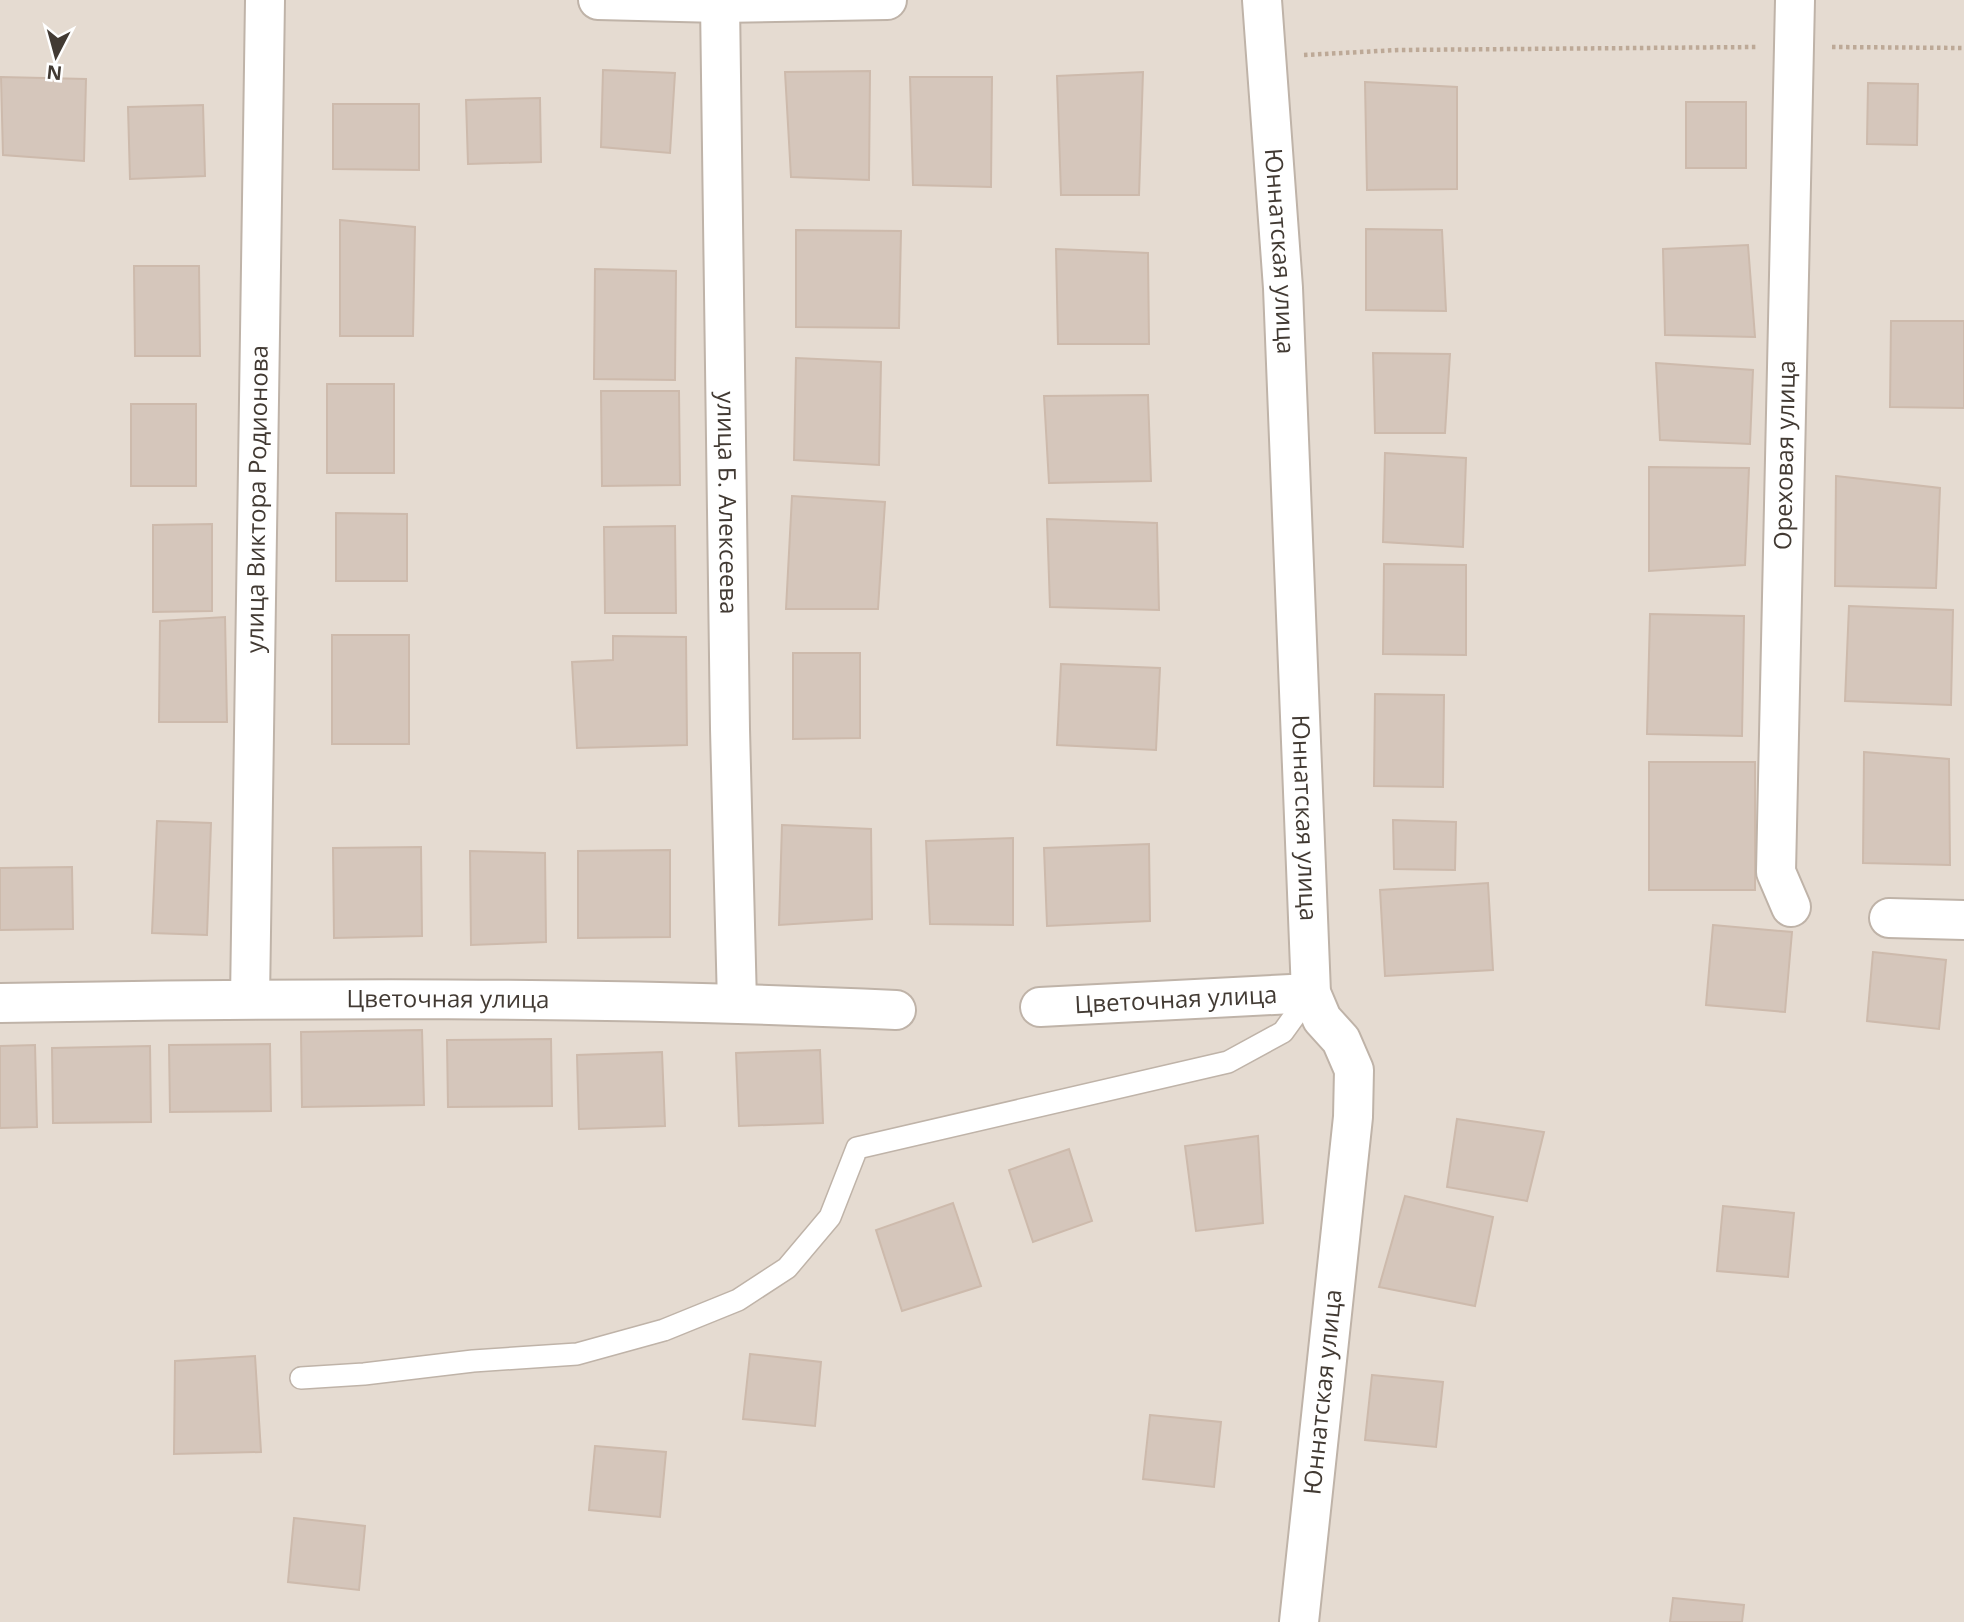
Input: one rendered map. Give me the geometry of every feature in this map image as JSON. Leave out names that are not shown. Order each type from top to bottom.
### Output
[{"type":"street","name":"улица Виктора Родионова","points":[[250,999],[265,0]]},
{"type":"street","points":[[598,0],[720,3],[887,0]]},
{"type":"street","name":"Юннатская улица","points":[[1262,0],[1283,288],[1311,993],[1322,1019],[1341,1040],[1353,1070],[1353,1117],[1299,1622]]},
{"type":"street","name":"Ореховая улица","points":[[1791,907],[1776,872],[1795,0]]},
{"type":"street","name":"улица Б. Алексеева","points":[[720,3],[730,729],[737,1003]]},
{"type":"street","points":[[1889,918],[1964,920]]},
{"type":"street","name":"Цветочная улица","points":[[1040,1007],[1311,993]]},
{"type":"street","name":"Цветочная улица","points":[[0,1003],[250,999],[737,1003],[896,1010]]},
{"type":"lane","points":[[301,1378],[577,1354],[664,1330],[738,1300],[787,1268],[830,1217],[857,1149],[1228,1062],[1283,1032],[1311,993]]},
{"type":"path","points":[[1266,57],[1398,50],[1964,48]]},
{"type":"shaded area","points":[[0,0],[1964,0],[1964,1622],[0,1622]]},
{"type":"building","points":[[603,70],[675,73],[670,153],[601,147]]},
{"type":"building","points":[[870,71],[869,180],[791,177],[785,72]]},
{"type":"building","points":[[1143,72],[1139,195],[1061,195],[1057,76]]},
{"type":"building","points":[[1,77],[86,79],[84,161],[3,155]]},
{"type":"building","points":[[910,77],[992,77],[991,187],[913,185]]},
{"type":"building","points":[[1365,82],[1457,87],[1457,189],[1367,190]]},
{"type":"building","points":[[1868,83],[1918,84],[1917,145],[1867,144]]},
{"type":"building","points":[[540,98],[541,162],[468,164],[466,100]]},
{"type":"building","points":[[1686,102],[1746,102],[1746,168],[1686,168]]},
{"type":"building","points":[[333,104],[419,104],[419,170],[333,169]]},
{"type":"building","points":[[203,105],[205,176],[130,179],[128,107]]},
{"type":"building","points":[[340,220],[415,227],[413,336],[340,336]]},
{"type":"building","points":[[1366,229],[1442,230],[1446,311],[1366,310]]},
{"type":"building","points":[[796,230],[901,231],[899,328],[796,327]]},
{"type":"building","points":[[1748,245],[1755,337],[1665,335],[1663,249]]},
{"type":"building","points":[[1056,249],[1148,253],[1149,344],[1058,344]]},
{"type":"building","points":[[134,266],[199,266],[200,356],[135,356]]},
{"type":"building","points":[[595,269],[676,271],[675,380],[594,379]]},
{"type":"building","points":[[1891,321],[1964,321],[1964,408],[1890,407]]},
{"type":"building","points":[[1373,353],[1450,354],[1445,433],[1375,433]]},
{"type":"building","points":[[796,358],[881,362],[879,465],[794,460]]},
{"type":"building","points":[[1656,363],[1753,370],[1750,444],[1660,440]]},
{"type":"building","points":[[327,384],[394,384],[394,473],[327,473]]},
{"type":"building","points":[[601,391],[679,391],[680,485],[602,486]]},
{"type":"building","points":[[1148,395],[1151,481],[1049,483],[1044,396]]},
{"type":"building","points":[[131,404],[196,404],[196,486],[131,486]]},
{"type":"building","points":[[1385,453],[1466,458],[1463,547],[1383,542]]},
{"type":"building","points":[[1649,467],[1749,468],[1745,565],[1649,571]]},
{"type":"building","points":[[1836,476],[1940,488],[1936,588],[1835,586]]},
{"type":"building","points":[[792,496],[885,502],[878,609],[786,609]]},
{"type":"building","points":[[336,513],[407,514],[407,581],[336,581]]},
{"type":"building","points":[[1047,519],[1157,523],[1159,610],[1050,607]]},
{"type":"building","points":[[212,524],[212,611],[153,612],[153,525]]},
{"type":"building","points":[[675,526],[676,613],[605,613],[604,527]]},
{"type":"building","points":[[1384,564],[1466,565],[1466,655],[1383,654]]},
{"type":"building","points":[[1849,606],[1953,610],[1951,705],[1845,701]]},
{"type":"building","points":[[1650,614],[1744,616],[1742,736],[1647,734]]},
{"type":"building","points":[[225,617],[227,722],[159,722],[160,621]]},
{"type":"building","points":[[332,635],[409,635],[409,744],[332,744]]},
{"type":"building","points":[[613,636],[686,637],[687,745],[577,748],[572,662],[613,660]]},
{"type":"building","points":[[793,653],[860,653],[860,738],[793,739]]},
{"type":"building","points":[[1061,664],[1160,668],[1156,750],[1057,745]]},
{"type":"building","points":[[1375,694],[1444,695],[1443,787],[1374,786]]},
{"type":"building","points":[[1864,752],[1949,759],[1950,865],[1863,863]]},
{"type":"building","points":[[1649,762],[1755,762],[1755,890],[1649,890]]},
{"type":"building","points":[[1393,820],[1456,822],[1455,870],[1394,869]]},
{"type":"building","points":[[157,821],[211,823],[207,935],[152,933]]},
{"type":"building","points":[[782,825],[871,829],[872,919],[779,925]]},
{"type":"building","points":[[1013,838],[1013,925],[930,924],[926,841]]},
{"type":"building","points":[[1149,844],[1150,921],[1047,926],[1044,848]]},
{"type":"building","points":[[421,847],[422,936],[334,938],[333,848]]},
{"type":"building","points":[[670,850],[670,937],[578,938],[578,851]]},
{"type":"building","points":[[470,851],[545,853],[546,942],[471,945]]},
{"type":"building","points":[[72,867],[73,929],[0,930],[0,868]]},
{"type":"building","points":[[1488,883],[1493,970],[1385,976],[1380,890]]},
{"type":"building","points":[[1713,925],[1792,932],[1785,1012],[1706,1005]]},
{"type":"building","points":[[1873,952],[1946,960],[1939,1029],[1867,1021]]},
{"type":"building","points":[[422,1030],[424,1105],[302,1107],[301,1032]]},
{"type":"building","points":[[551,1039],[552,1106],[448,1107],[447,1040]]},
{"type":"building","points":[[270,1044],[271,1111],[170,1112],[169,1045]]},
{"type":"building","points":[[35,1045],[37,1127],[0,1128],[0,1046]]},
{"type":"building","points":[[150,1046],[151,1122],[53,1123],[52,1048]]},
{"type":"building","points":[[820,1050],[823,1123],[739,1126],[736,1053]]},
{"type":"building","points":[[662,1052],[665,1126],[579,1129],[577,1055]]},
{"type":"building","points":[[1457,1119],[1544,1132],[1527,1201],[1447,1187]]},
{"type":"building","points":[[1258,1136],[1263,1223],[1196,1231],[1185,1146]]},
{"type":"building","points":[[1069,1149],[1092,1221],[1033,1242],[1009,1170]]},
{"type":"building","points":[[1405,1196],[1493,1217],[1475,1306],[1379,1287]]},
{"type":"building","points":[[953,1203],[981,1286],[902,1311],[876,1230]]},
{"type":"building","points":[[1723,1206],[1794,1213],[1788,1277],[1717,1271]]},
{"type":"building","points":[[750,1354],[821,1362],[815,1426],[743,1419]]},
{"type":"building","points":[[255,1356],[261,1452],[174,1454],[175,1361]]},
{"type":"building","points":[[1372,1375],[1443,1382],[1436,1447],[1365,1440]]},
{"type":"building","points":[[1150,1415],[1221,1422],[1214,1487],[1143,1479]]},
{"type":"building","points":[[595,1446],[666,1452],[660,1517],[589,1510]]},
{"type":"building","points":[[294,1518],[365,1526],[359,1590],[288,1582]]},
{"type":"building","points":[[1673,1598],[1744,1605],[1742,1622],[1670,1622]]}]
